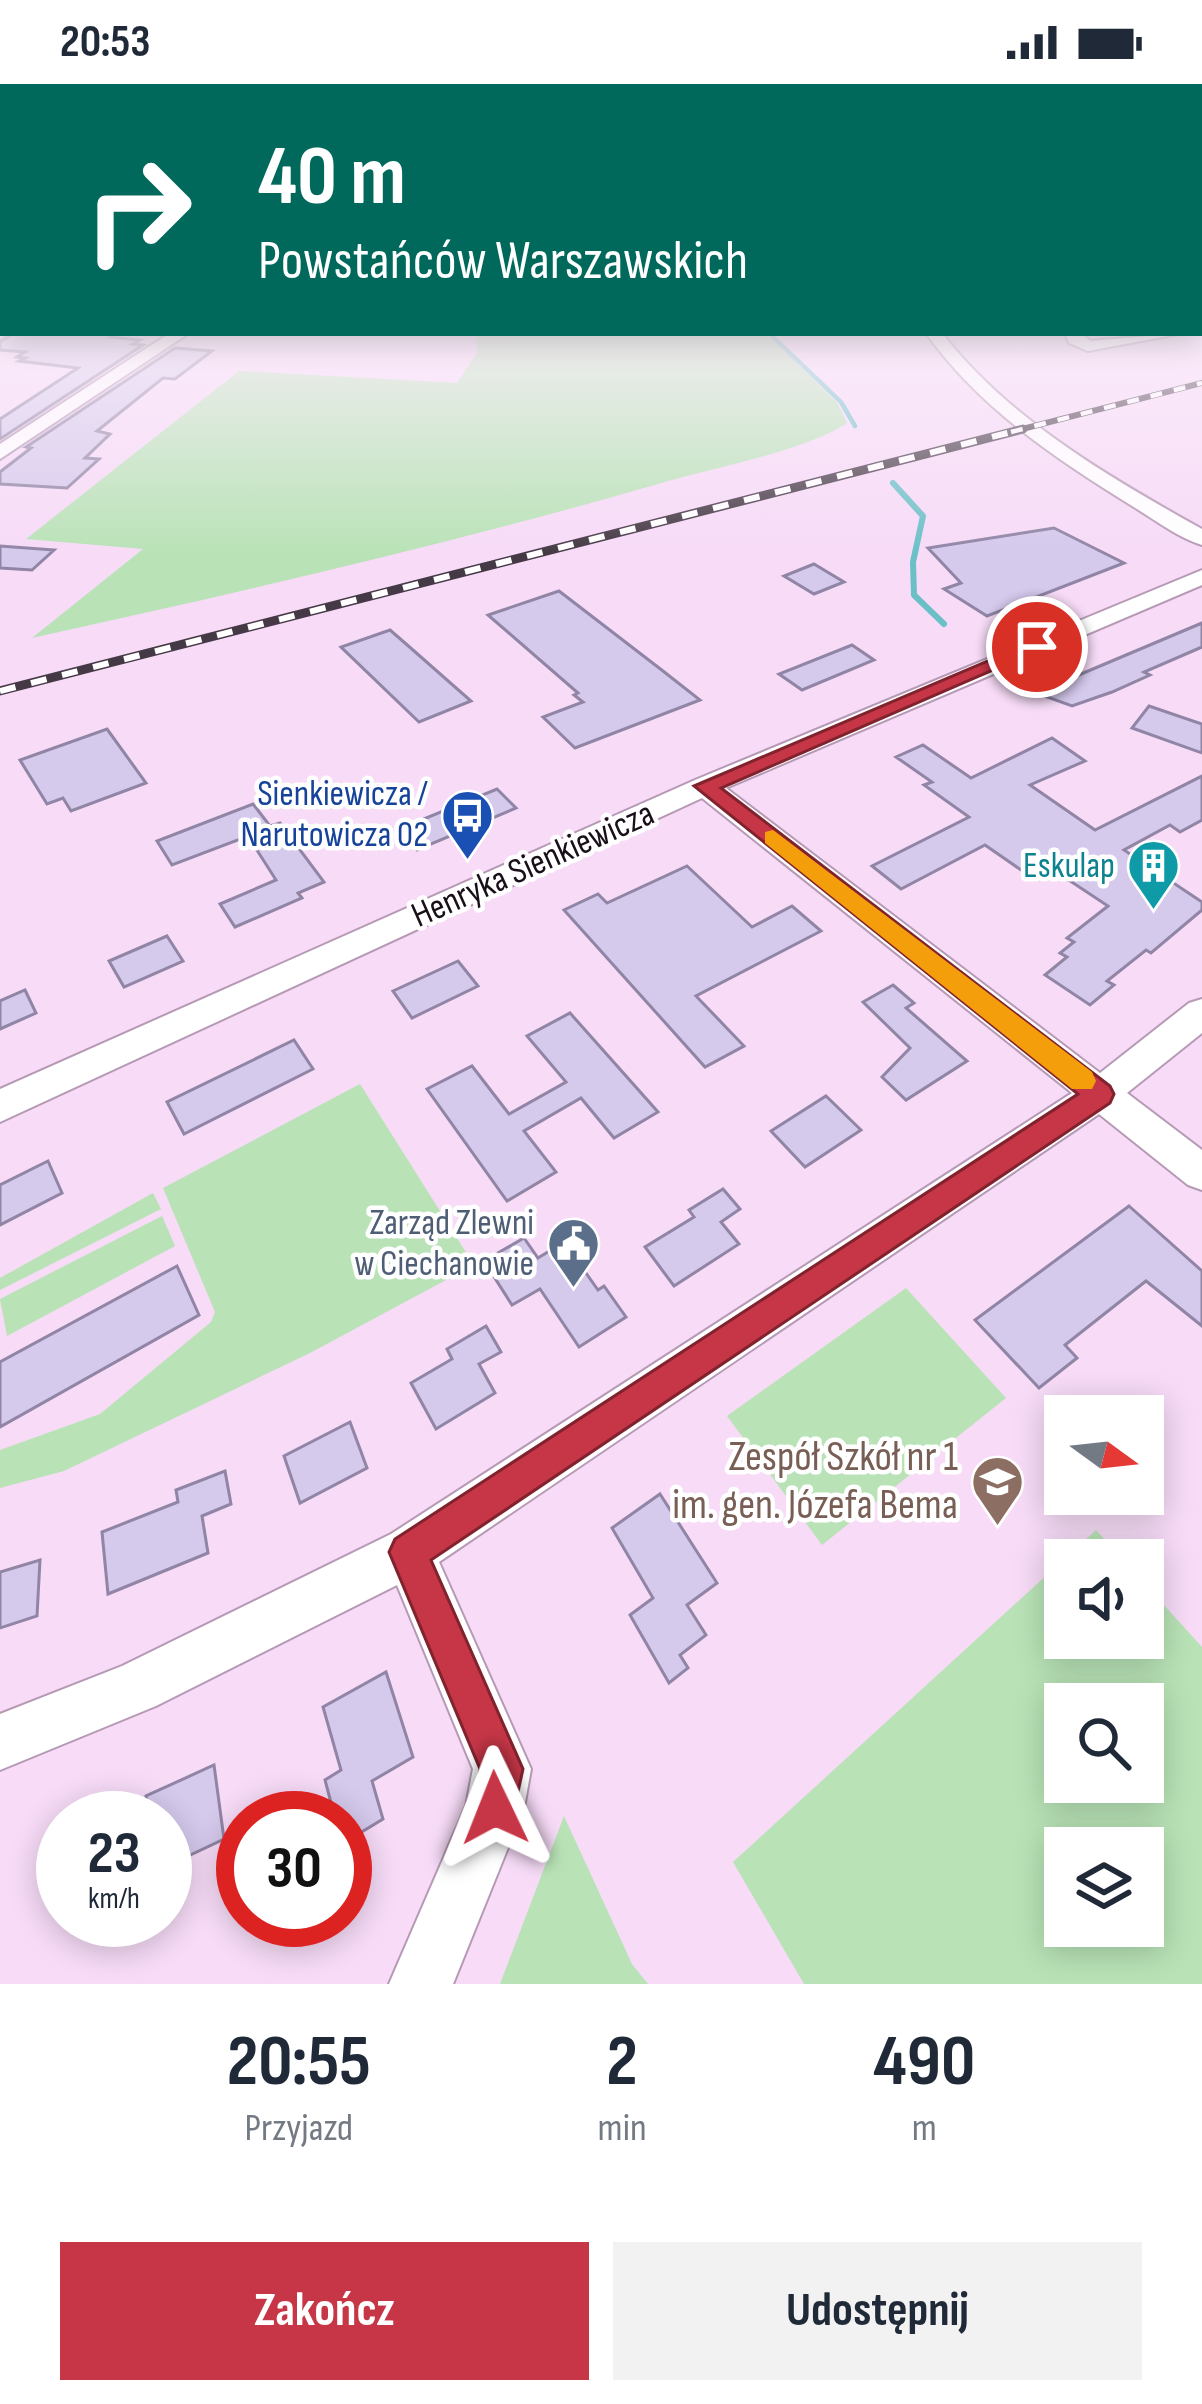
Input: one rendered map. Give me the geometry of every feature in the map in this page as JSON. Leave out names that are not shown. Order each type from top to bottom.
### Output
[{"type":"street","points":[[0,453],[114,378]]},
{"type":"street","points":[[972,378],[1120,490],[1202,538]]},
{"type":"street","name":"Henryka Sienkiewicza","points":[[0,1106],[705,786],[1202,577]]},
{"type":"street","points":[[705,786],[1202,1173]]},
{"type":"street","points":[[0,1742],[137,1688],[409,1552],[1100,1094],[1202,1013]]},
{"type":"street","points":[[409,1552],[502,1769],[495,1808],[421,1984]]},
{"type":"green space","points":[[231,378],[457,383],[461,378],[812,378],[837,402],[847,423],[785,450],[507,526],[32,638],[143,549],[26,539]]},
{"type":"green space","points":[[360,1084],[474,1265],[310,1353],[64,1471],[0,1488],[0,1450],[100,1414],[211,1322],[215,1312],[163,1188]]},
{"type":"green space","points":[[153,1193],[161,1209],[0,1290],[0,1278]]},
{"type":"green space","points":[[162,1216],[175,1246],[7,1336],[0,1299]]},
{"type":"green space","points":[[906,1288],[1006,1398],[822,1545],[727,1416]]},
{"type":"green space","points":[[1044,1578],[1044,1659],[1164,1659],[1164,1605],[1202,1647],[1202,1984],[804,1984],[733,1862]]},
{"type":"green space","points":[[564,1816],[632,1964],[648,1984],[500,1984]]},
{"type":"building","points":[[63,378],[93,378],[0,439],[0,419]]},
{"type":"building","points":[[130,378],[177,378],[163,378],[97,431],[110,434],[85,458],[99,459],[67,488],[0,484],[0,472],[31,448],[26,447]]},
{"type":"building","points":[[1054,528],[1124,563],[987,616],[944,589],[961,583],[928,548]]},
{"type":"building","points":[[0,546],[54,550],[32,570],[0,568]]},
{"type":"building","points":[[814,564],[844,582],[814,594],[784,576]]},
{"type":"building","points":[[559,591],[700,700],[575,748],[543,717],[583,702],[574,695],[578,693],[488,615]]},
{"type":"building","points":[[1202,623],[1202,647],[1112,692],[1072,706],[1036,693]]},
{"type":"building","points":[[390,630],[471,701],[419,722],[341,647]]},
{"type":"building","points":[[852,645],[874,660],[802,690],[779,674]]},
{"type":"building","points":[[1149,706],[1202,724],[1202,753],[1132,728]]},
{"type":"building","points":[[107,729],[146,783],[71,811],[63,798],[47,804],[20,760]]},
{"type":"building","points":[[1052,738],[1085,761],[1030,785],[1095,830],[1202,776],[1202,820],[1180,832],[1170,825],[1124,850],[1202,902],[1202,910],[1151,953],[1146,950],[1107,981],[1114,985],[1090,1005],[1045,975],[1067,957],[1060,953],[1074,942],[1067,938],[1108,906],[1034,857],[1034,879],[985,845],[901,889],[872,866],[969,817],[924,785],[932,782],[896,757],[923,745],[971,778]]},
{"type":"building","points":[[497,789],[516,808],[417,850],[399,829]]},
{"type":"building","points":[[253,804],[270,826],[280,823],[324,882],[298,893],[302,898],[235,927],[220,904],[276,880],[248,836],[172,865],[157,841]]},
{"type":"building","points":[[687,866],[752,927],[792,906],[821,931],[696,996],[744,1046],[705,1067],[564,910],[598,894],[607,903]]},
{"type":"building","points":[[167,936],[183,961],[124,987],[109,961]]},
{"type":"building","points":[[458,961],[478,986],[412,1018],[393,991]]},
{"type":"building","points":[[893,985],[914,1003],[906,1008],[967,1061],[906,1100],[882,1077],[910,1048],[863,1002]]},
{"type":"building","points":[[25,990],[36,1013],[0,1029],[0,1001]]},
{"type":"building","points":[[570,1013],[658,1112],[614,1138],[581,1098],[524,1131],[556,1172],[507,1201],[427,1089],[472,1066],[509,1114],[566,1082],[527,1036]]},
{"type":"building","points":[[294,1040],[313,1069],[184,1134],[167,1102]]},
{"type":"building","points":[[826,1096],[861,1130],[805,1167],[771,1131]]},
{"type":"building","points":[[48,1161],[62,1193],[0,1225],[0,1185]]},
{"type":"building","points":[[723,1189],[740,1209],[721,1222],[739,1244],[674,1286],[645,1247],[694,1217],[689,1210]]},
{"type":"building","points":[[1129,1206],[1202,1271],[1202,1326],[1146,1281],[1065,1345],[1077,1358],[1039,1388],[975,1320]]},
{"type":"building","points":[[524,1238],[538,1258],[564,1242],[598,1290],[604,1286],[626,1317],[579,1347],[540,1289],[512,1305],[484,1261]]},
{"type":"building","points":[[177,1266],[199,1315],[0,1427],[0,1362]]},
{"type":"building","points":[[486,1326],[501,1352],[479,1364],[495,1393],[436,1429],[411,1383],[452,1359],[447,1349]]},
{"type":"building","points":[[350,1422],[367,1468],[300,1503],[284,1456]]},
{"type":"building","points":[[225,1471],[231,1504],[202,1516],[208,1553],[108,1594],[102,1532],[178,1502],[176,1490]]},
{"type":"building","points":[[660,1494],[717,1583],[687,1605],[706,1635],[680,1655],[688,1668],[669,1683],[630,1615],[653,1598],[612,1528]]},
{"type":"building","points":[[40,1560],[37,1616],[0,1628],[0,1572]]},
{"type":"building","points":[[386,1672],[413,1757],[372,1781],[383,1819],[372,1826],[372,1791],[328,1791],[325,1780],[341,1770],[323,1707]]},
{"type":"building","points":[[214,1765],[216,1843],[192,1854],[192,1791],[157,1791]]},
{"type":"waterway","points":[[816,378],[841,402],[855,426]]},
{"type":"waterway","points":[[893,483],[923,516],[913,562],[914,595],[944,624]]},
{"type":"railway","points":[[1011,432],[1202,383]]},
{"type":"railway","points":[[0,691],[1023,429]]},
{"type":"slow traffic","points":[[773,838],[1082,1081]]},
{"type":"place","name":"Sienkiewicza / Narutowicza 02","points":[[467,861]]},
{"type":"place","name":"Eskulap","points":[[1154,912]]},
{"type":"place","name":"Zarząd Zlewni w Ciechanowie","points":[[573,1290]]},
{"type":"place","name":"Zespół Szkół nr 1 im. gen. Józefa Bema","points":[[997,1527]]},
{"type":"route","points":[[495,1808],[502,1769],[409,1552],[1100,1094],[705,786],[1037,647]]}]
